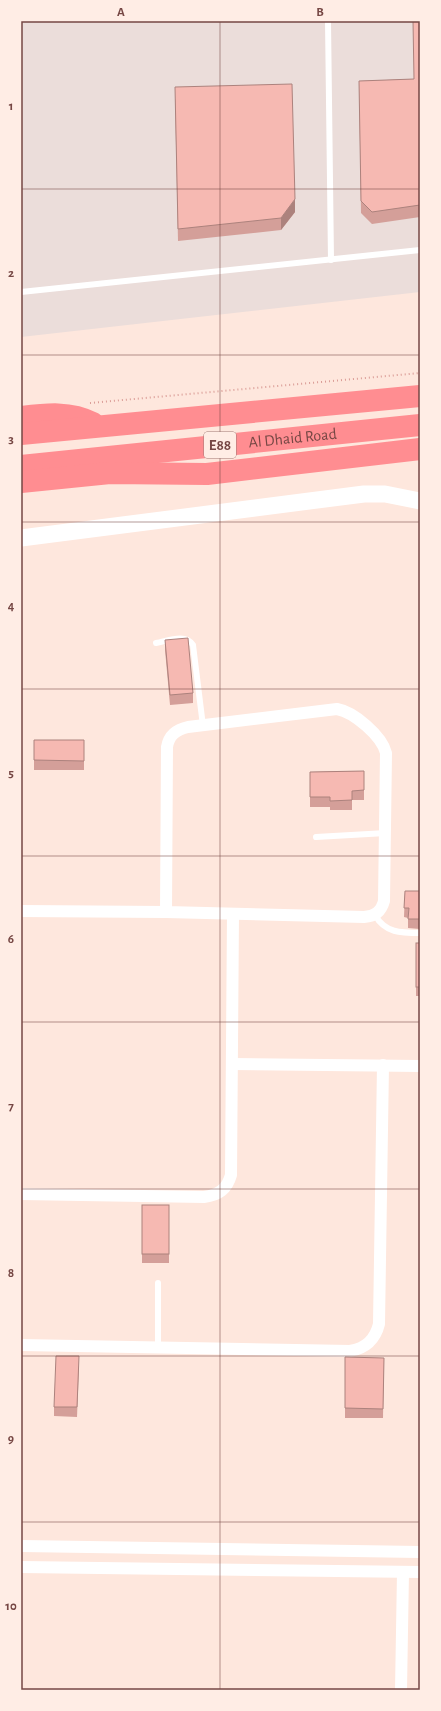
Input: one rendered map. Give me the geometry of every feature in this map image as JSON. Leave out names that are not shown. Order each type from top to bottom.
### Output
[{"type":"highway","name":"Al Dhaid Road","points":[[21,434],[420,396]]},
{"type":"highway","points":[[21,417],[57,413],[72,415],[100,426]]},
{"type":"highway","name":"Al Dhaid Road","points":[[21,466],[420,425]]},
{"type":"highway","points":[[21,482],[110,473],[207,474],[420,449]]},
{"type":"street","points":[[21,538],[364,494],[385,494],[420,501]]},
{"type":"street","points":[[21,911],[166,912],[364,917],[375,915],[383,907],[384,901],[386,832],[384,748],[379,739],[348,712],[337,710],[203,726],[182,729],[174,732],[168,741],[166,912]]},
{"type":"street","points":[[21,1194],[204,1197],[219,1193],[224,1188],[231,1175],[233,914]]},
{"type":"street","points":[[232,1064],[420,1066]]},
{"type":"street","points":[[21,1345],[350,1351],[366,1346],[373,1340],[379,1324],[383,1065]]},
{"type":"street","points":[[21,1546],[420,1552]]},
{"type":"street","points":[[21,1567],[420,1572]]},
{"type":"street","points":[[401,1690],[403,1572]]},
{"type":"lane","points":[[328,21],[331,260]]},
{"type":"lane","points":[[21,292],[420,250]]},
{"type":"lane","points":[[156,644],[182,638],[188,640],[193,645],[203,726]]},
{"type":"lane","points":[[316,837],[386,832]]},
{"type":"lane","points":[[375,915],[382,925],[393,931],[420,933]]},
{"type":"lane","points":[[158,1283],[158,1347]]},
{"type":"path","points":[[84,403],[420,373]]},
{"type":"shaded area","points":[[21,21],[420,21],[420,292],[21,337]]},
{"type":"building","points":[[413,21],[420,21],[420,205],[372,212],[361,201],[359,81],[414,79]]},
{"type":"building","points":[[292,84],[295,199],[281,218],[178,229],[175,87]]},
{"type":"building","points":[[188,638],[193,693],[170,695],[165,640]]},
{"type":"building","points":[[34,740],[84,740],[84,761],[34,760]]},
{"type":"building","points":[[364,771],[364,790],[352,791],[352,800],[330,801],[330,797],[310,797],[310,772]]},
{"type":"building","points":[[405,891],[420,891],[420,919],[408,919],[409,908],[404,908]]},
{"type":"building","points":[[416,943],[420,943],[420,987],[416,987]]},
{"type":"building","points":[[142,1205],[169,1205],[169,1254],[142,1254]]},
{"type":"building","points":[[56,1356],[79,1356],[77,1407],[54,1407]]},
{"type":"building","points":[[345,1357],[384,1358],[383,1409],[345,1408]]}]
